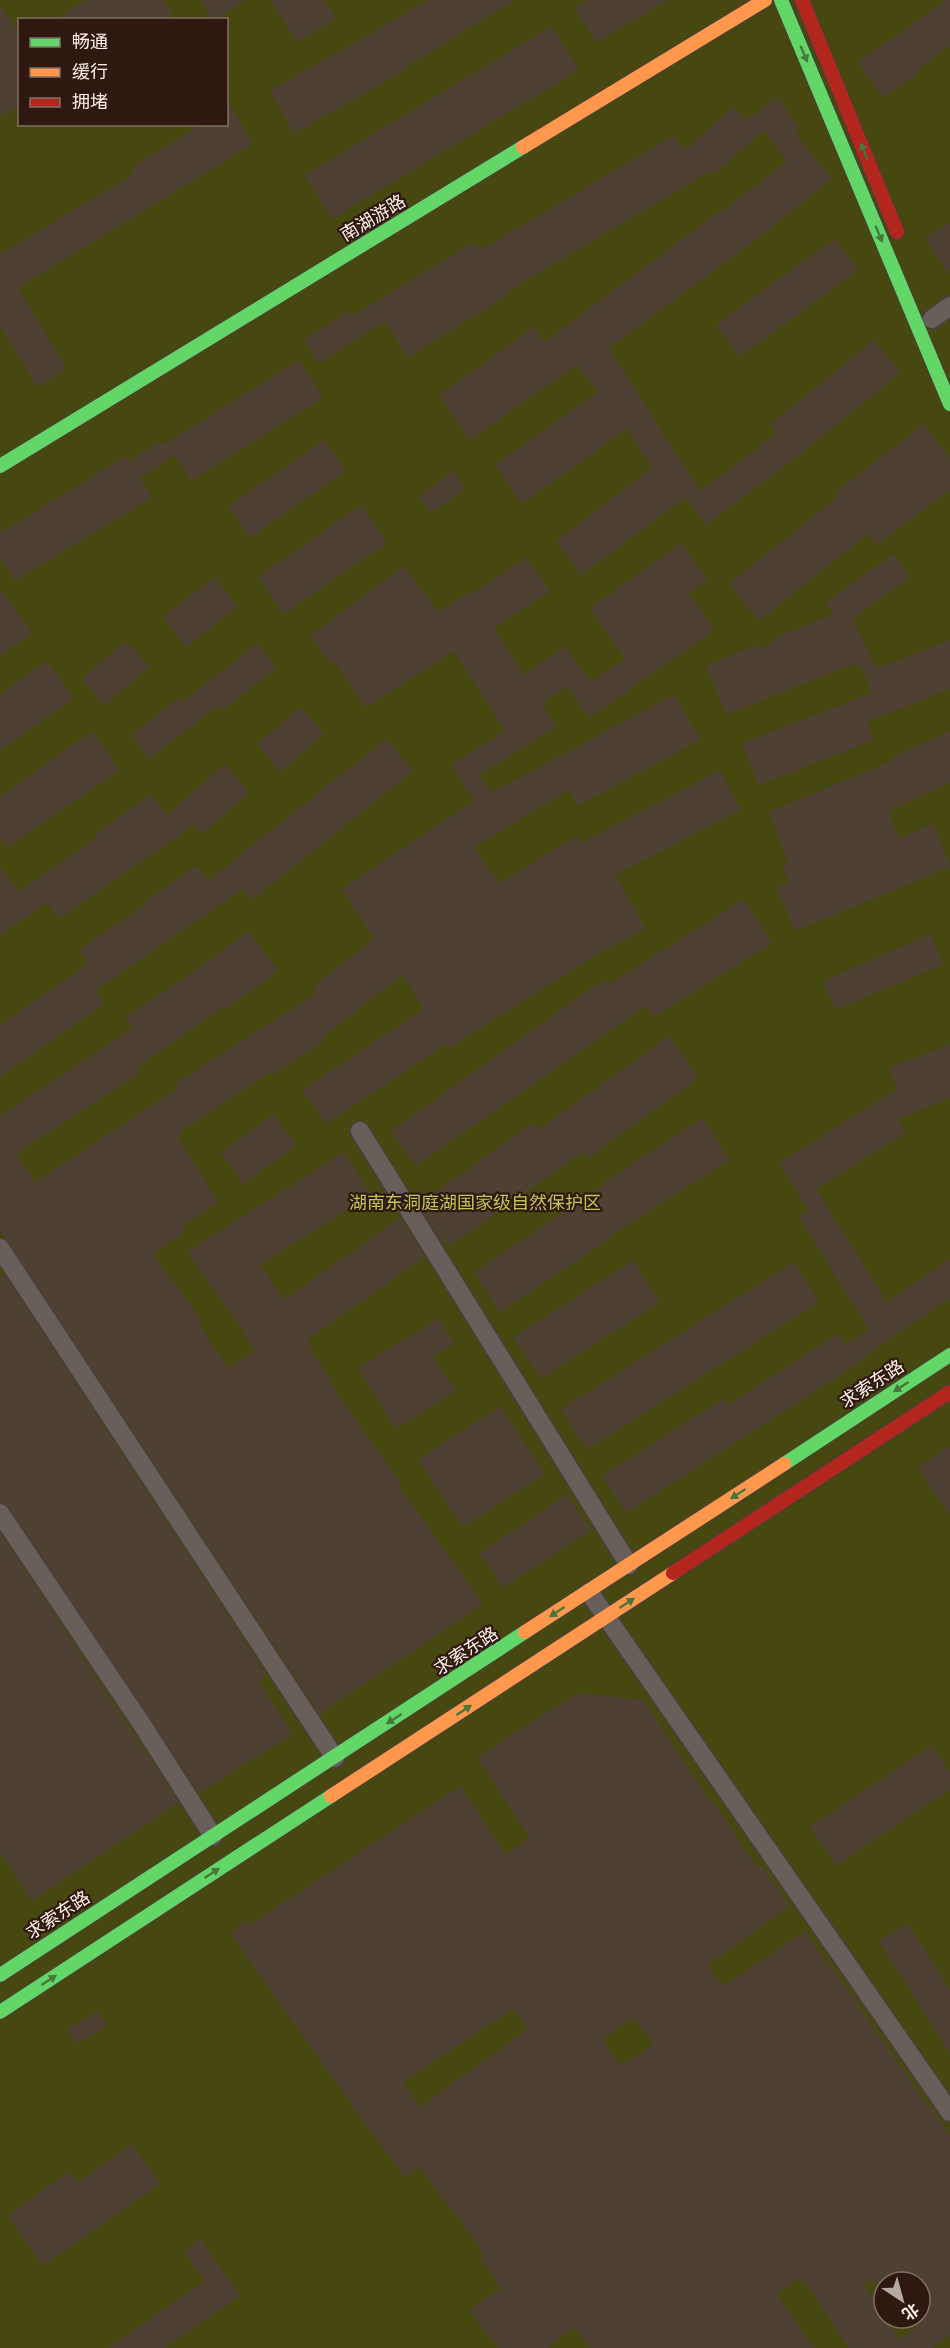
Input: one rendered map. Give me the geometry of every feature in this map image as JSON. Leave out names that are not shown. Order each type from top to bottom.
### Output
[{"type":"main road","name":"南湖游路","points":[[0,466],[765,0]]},
{"type":"main road","points":[[781,0],[950,404]]},
{"type":"main road","points":[[802,0],[902,243]]},
{"type":"main road","name":"求索东路","points":[[0,1975],[950,1355]]},
{"type":"main road","points":[[0,2012],[950,1392]]},
{"type":"street","points":[[932,319],[950,306]]},
{"type":"street","points":[[360,1131],[629,1565]]},
{"type":"street","points":[[0,1248],[335,1758]]},
{"type":"street","points":[[0,1513],[124,1697],[213,1836]]},
{"type":"street","points":[[589,1592],[950,2112]]},
{"type":"green space","name":"湖南东洞庭湖国家级自然保护区","points":[[0,0],[950,0],[950,2348],[0,2348]]},
{"type":"building","points":[[85,0],[164,0],[173,14],[167,18],[57,18]]},
{"type":"building","points":[[200,0],[245,0],[219,18],[212,18]]},
{"type":"building","points":[[271,0],[325,0],[336,19],[297,43]]},
{"type":"building","points":[[429,0],[515,0],[403,69],[404,71],[294,134],[270,91]]},
{"type":"building","points":[[588,0],[669,0],[596,43],[575,8]]},
{"type":"building","points":[[950,0],[950,46],[918,69],[920,72],[883,98],[858,62]]},
{"type":"building","points":[[0,4],[18,32],[18,106],[0,117]]},
{"type":"building","points":[[552,26],[579,70],[332,219],[305,175]]},
{"type":"building","points":[[778,97],[800,128],[794,132],[832,179],[764,234],[609,348],[700,491],[777,433],[770,425],[874,340],[901,372],[801,454],[706,525],[686,497],[582,575],[556,541],[652,468],[627,429],[522,504],[495,465],[598,392],[577,365],[470,440],[439,395],[534,327],[545,342],[787,161],[764,130],[715,174],[712,170],[505,293],[507,296],[407,358],[385,321],[319,364],[304,340],[349,311],[352,316],[474,242],[479,251],[674,135],[684,151],[734,106],[746,120]]},
{"type":"building","points":[[228,100],[253,144],[18,288],[67,369],[37,387],[0,325],[0,254],[134,174],[130,168],[199,126],[228,126]]},
{"type":"building","points":[[950,221],[950,276],[925,238]]},
{"type":"building","points":[[835,238],[858,270],[740,357],[716,325]]},
{"type":"building","points":[[299,360],[323,398],[191,481],[175,455],[140,478],[152,498],[15,581],[0,557],[0,533],[126,456],[129,461],[160,441],[163,445]]},
{"type":"building","points":[[924,424],[950,458],[950,490],[877,545],[868,534],[759,621],[729,584],[839,496],[836,492]]},
{"type":"building","points":[[325,440],[346,471],[250,538],[228,506]]},
{"type":"building","points":[[454,471],[466,489],[431,513],[419,496]]},
{"type":"building","points":[[361,505],[387,543],[284,614],[258,577]]},
{"type":"building","points":[[682,543],[708,580],[689,593],[715,630],[589,718],[567,686],[542,704],[556,727],[480,775],[491,793],[675,694],[700,740],[578,806],[569,790],[474,847],[499,883],[577,836],[581,843],[720,770],[741,810],[615,875],[646,928],[595,956],[448,1049],[445,1045],[326,1124],[302,1090],[423,1009],[403,974],[321,1039],[323,1042],[272,1075],[270,1072],[179,1133],[178,1137],[218,1202],[183,1226],[186,1231],[153,1254],[202,1320],[198,1323],[228,1368],[255,1351],[243,1334],[245,1333],[187,1252],[344,1152],[371,1194],[261,1265],[284,1300],[400,1218],[425,1257],[307,1340],[312,1347],[310,1349],[331,1380],[329,1381],[401,1484],[399,1486],[483,1604],[320,1714],[0,1230],[0,1116],[133,1028],[125,1017],[181,981],[249,931],[278,971],[227,1009],[225,1006],[136,1068],[140,1073],[16,1154],[35,1182],[178,1088],[175,1084],[317,993],[313,987],[374,939],[342,889],[474,801],[451,765],[505,731],[454,651],[365,708],[335,661],[331,664],[310,636],[404,566],[438,612],[470,591],[472,594],[527,557],[550,591],[494,628],[524,675],[565,646],[591,682],[625,659],[590,608]]},
{"type":"building","points":[[893,554],[910,577],[853,619],[877,669],[950,640],[950,689],[867,722],[874,740],[758,785],[742,743],[872,693],[860,664],[853,667],[852,664],[726,715],[706,665],[757,645],[761,650],[781,635],[834,614],[826,603]]},
{"type":"building","points":[[215,577],[238,607],[186,647],[163,617]]},
{"type":"building","points":[[0,588],[32,633],[0,656]]},
{"type":"building","points":[[126,641],[149,667],[105,705],[82,679]]},
{"type":"building","points":[[258,643],[277,668],[221,711],[218,706],[149,759],[131,735],[179,698],[183,702]]},
{"type":"building","points":[[47,661],[74,698],[0,751],[0,694]]},
{"type":"building","points":[[301,707],[324,734],[281,772],[257,744]]},
{"type":"building","points":[[92,731],[120,770],[8,847],[0,837],[0,797]]},
{"type":"building","points":[[950,731],[950,783],[888,811],[899,838],[934,823],[950,867],[795,931],[776,887],[789,882],[782,866],[788,863],[769,812],[894,760],[892,757]]},
{"type":"building","points":[[386,739],[413,771],[252,900],[243,889],[95,991],[104,1004],[0,1077],[0,1025],[88,964],[79,950],[197,865],[208,881]]},
{"type":"building","points":[[225,764],[250,792],[202,834],[194,825],[59,919],[47,902],[0,936],[0,866],[19,892],[98,836],[96,833],[152,794],[167,815]]},
{"type":"building","points":[[744,899],[772,943],[653,1018],[646,1006],[416,1166],[391,1131],[604,979],[608,985]]},
{"type":"building","points":[[930,934],[943,964],[836,1010],[823,981]]},
{"type":"building","points":[[669,1036],[699,1078],[588,1158],[583,1152],[450,1246],[447,1241],[443,1244],[419,1205],[420,1203],[533,1123],[538,1130]]},
{"type":"building","points":[[950,1044],[950,1098],[897,1119],[906,1133],[816,1189],[887,1302],[950,1259],[950,1298],[860,1360],[861,1362],[626,1513],[602,1476],[724,1398],[728,1405],[838,1333],[845,1345],[869,1330],[799,1217],[809,1211],[779,1163],[897,1089],[889,1068]]},
{"type":"building","points":[[274,1114],[297,1145],[243,1184],[221,1153]]},
{"type":"building","points":[[703,1118],[730,1160],[610,1236],[611,1238],[500,1312],[474,1272],[604,1185],[604,1182]]},
{"type":"building","points":[[633,1260],[660,1302],[541,1379],[514,1337]]},
{"type":"building","points":[[794,1262],[819,1302],[587,1450],[561,1409]]},
{"type":"building","points":[[4,1274],[267,1676],[259,1681],[293,1734],[201,1792],[198,1791],[9,1507],[0,1502],[0,1277]]},
{"type":"building","points":[[439,1318],[454,1343],[433,1357],[456,1391],[396,1429],[358,1368]]},
{"type":"building","points":[[500,1406],[545,1474],[463,1528],[418,1460]]},
{"type":"building","points":[[950,1445],[950,1515],[917,1468]]},
{"type":"building","points":[[567,1494],[591,1530],[503,1588],[480,1553]]},
{"type":"building","points":[[0,1533],[179,1803],[32,1901],[0,1852]]},
{"type":"building","points":[[578,1693],[644,1700],[711,1803],[714,1802],[756,1866],[759,1863],[790,1906],[708,1965],[724,1986],[805,1931],[828,1965],[830,1963],[927,2106],[929,2104],[950,2135],[950,2335],[932,2348],[849,2348],[804,2280],[802,2282],[800,2278],[776,2294],[815,2348],[590,2348],[575,2327],[547,2348],[498,2348],[469,2310],[501,2288],[480,2258],[484,2255],[456,2213],[419,2167],[405,2177],[230,1933],[246,1921],[249,1925],[461,1786],[506,1855],[530,1838],[477,1757]],"holes":[[[514,2009],[528,2029],[420,2107],[403,2082]],[[634,2017],[653,2045],[621,2066],[603,2039]]]},
{"type":"building","points":[[932,1745],[950,1773],[950,1789],[836,1866],[810,1827]]},
{"type":"building","points":[[908,1923],[950,1990],[950,2054],[879,1941]]},
{"type":"building","points":[[98,2011],[107,2026],[76,2044],[67,2029]]},
{"type":"building","points":[[132,2144],[160,2184],[43,2266],[7,2215],[69,2172],[77,2183]]},
{"type":"building","points":[[201,2239],[240,2296],[164,2348],[108,2348],[205,2281],[184,2251]]},
{"type":"traffic: fast","points":[[781,0],[950,404]]},
{"type":"traffic: fast","points":[[0,466],[523,147]]},
{"type":"traffic: fast","points":[[784,1464],[950,1355]]},
{"type":"traffic: fast","points":[[0,1975],[525,1632]]},
{"type":"traffic: fast","points":[[0,2012],[331,1796]]},
{"type":"traffic: slow","points":[[523,147],[765,0]]},
{"type":"traffic: slow","points":[[525,1632],[784,1464]]},
{"type":"traffic: slow","points":[[331,1796],[673,1573]]},
{"type":"traffic: jam","points":[[802,0],[897,232]]},
{"type":"traffic: jam","points":[[673,1573],[950,1392]]}]
